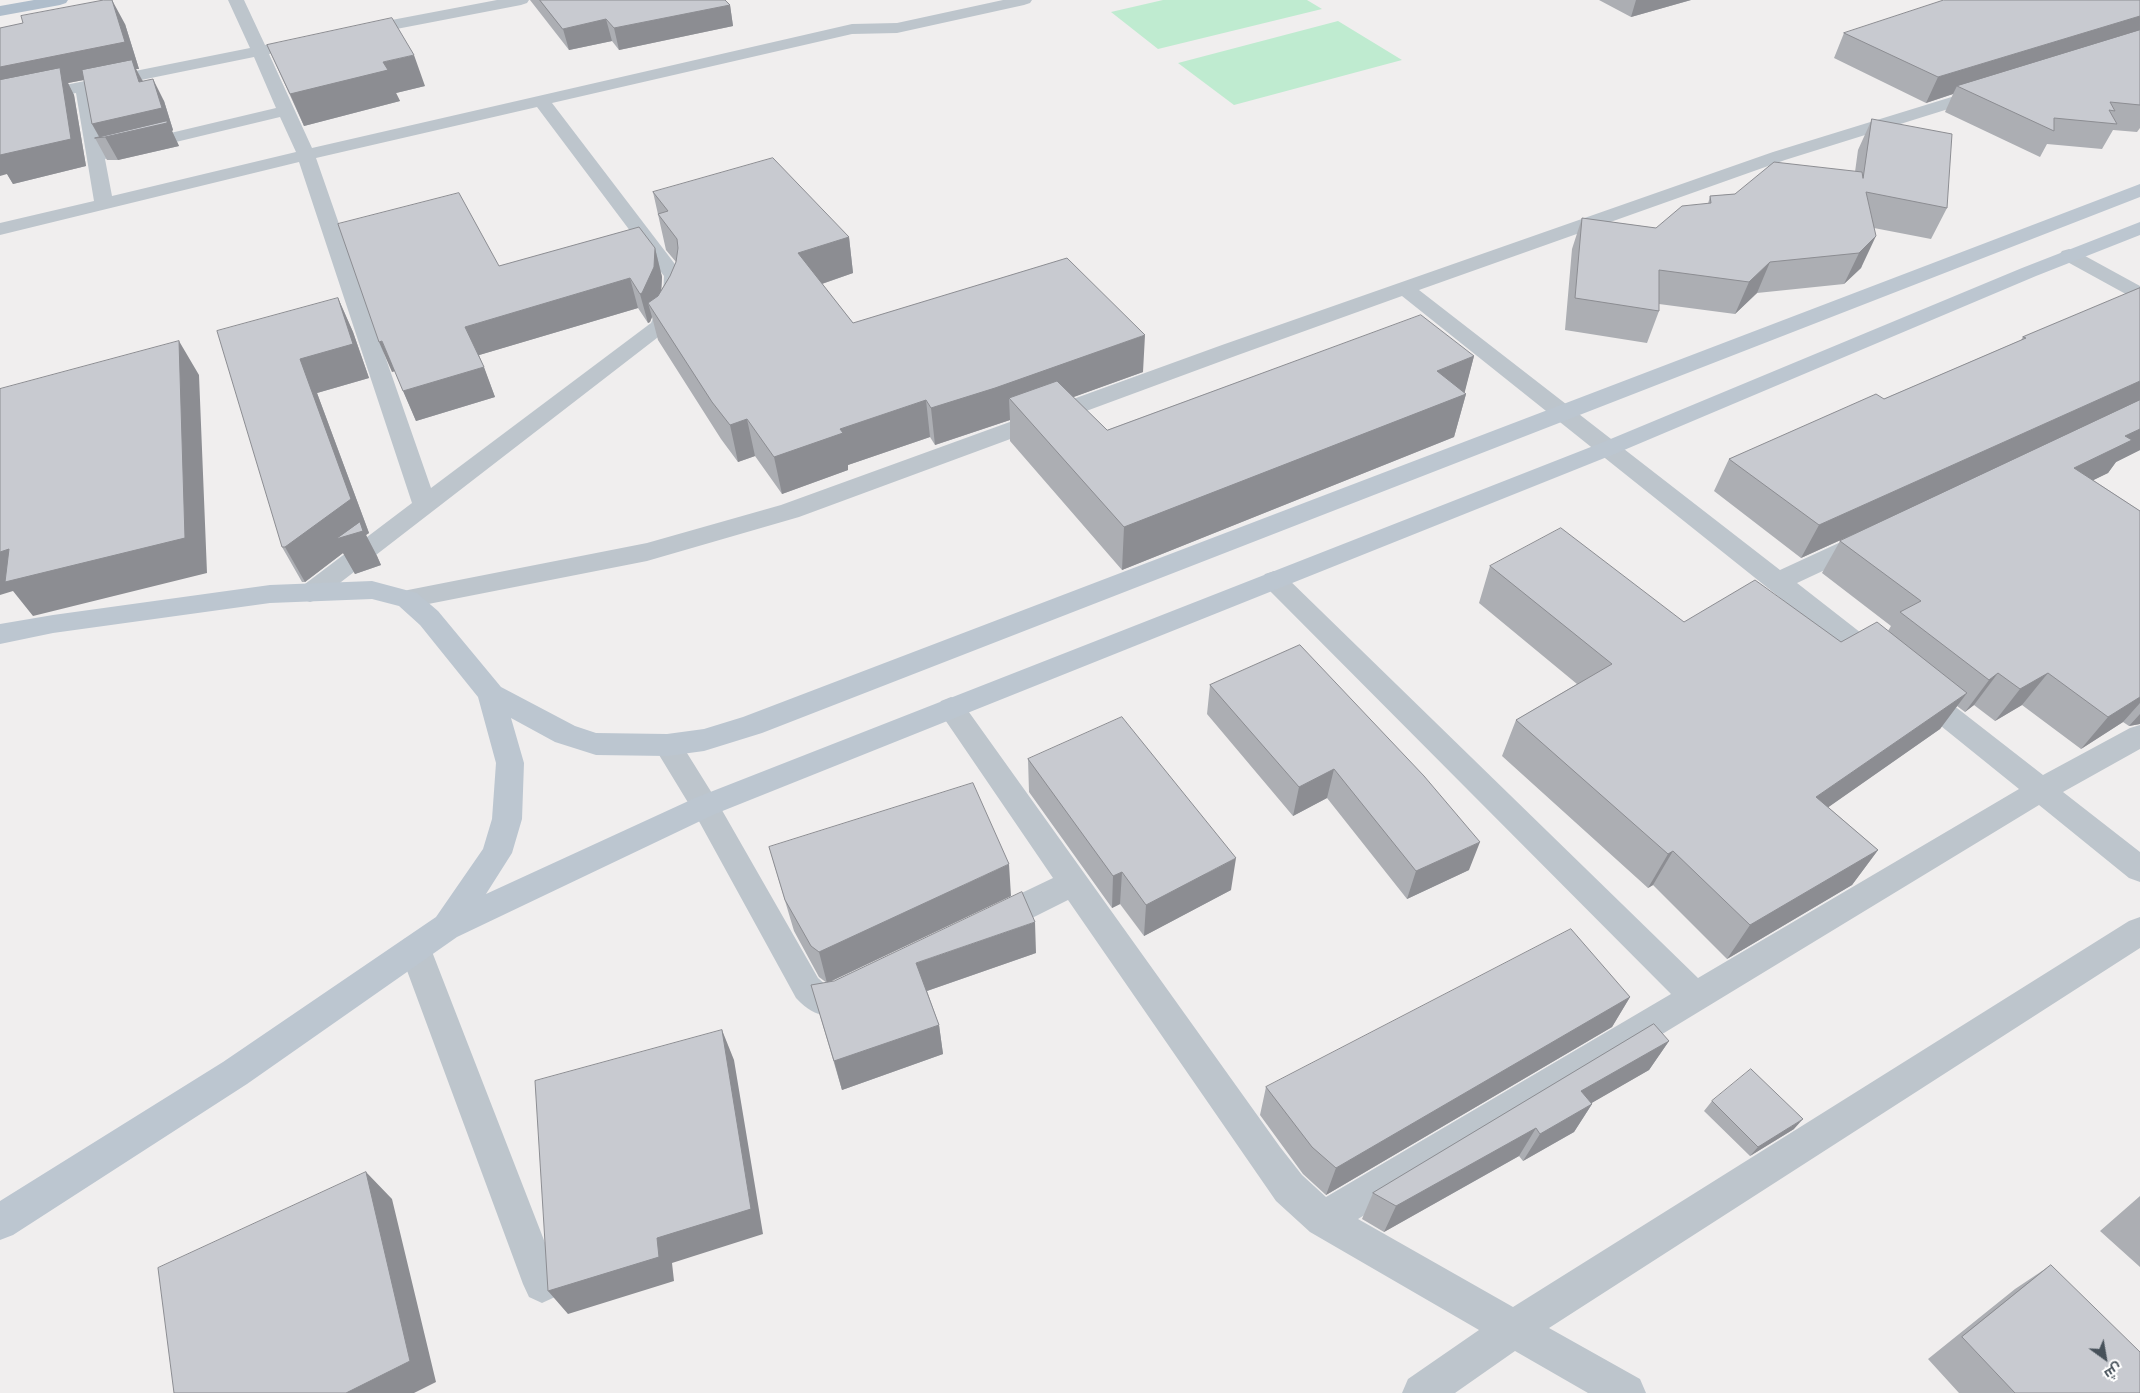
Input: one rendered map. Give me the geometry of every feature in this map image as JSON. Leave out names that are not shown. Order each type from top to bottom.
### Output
[{"type":"main road","points":[[0,11],[60,0]]},
{"type":"street","points":[[236,0],[306,155],[425,505]]},
{"type":"street","points":[[346,34],[520,0]]},
{"type":"street","points":[[0,229],[306,155],[852,29],[897,28],[1024,0]]},
{"type":"street","points":[[0,103],[287,46]]},
{"type":"street","points":[[0,634],[53,624],[270,594],[372,590],[408,599],[647,552],[790,511],[1404,288],[1779,156],[2007,85]]},
{"type":"street","points":[[83,87],[104,204]]},
{"type":"street","points":[[310,592],[659,327],[674,299],[676,287],[674,276],[541,101]]},
{"type":"street","points":[[95,156],[286,111]]},
{"type":"street","points":[[408,599],[429,618],[491,694],[565,734],[596,744],[667,746],[704,740],[752,725],[2140,190]]},
{"type":"street","points":[[0,1222],[235,1073],[446,928],[705,806],[1609,448],[2140,228]]},
{"type":"street","points":[[2069,256],[2140,294]]},
{"type":"street","points":[[1404,288],[2140,869]]},
{"type":"street","points":[[1777,582],[1883,532]]},
{"type":"street","points":[[1274,580],[1696,996]]},
{"type":"street","points":[[446,928],[497,853],[507,819],[510,763],[491,694]]},
{"type":"street","points":[[951,708],[1289,1188],[1323,1219],[1626,1393]]},
{"type":"street","points":[[1323,1219],[2041,790],[2140,736]]},
{"type":"street","points":[[667,746],[705,806],[812,995],[818,1000],[829,1000],[876,978]]},
{"type":"street","points":[[974,931],[1073,883]]},
{"type":"street","points":[[1422,1393],[1514,1328],[2140,931]]},
{"type":"street","points":[[415,949],[542,1284]]},
{"type":"green space","points":[[1163,0],[1307,0],[1322,9],[1158,49],[1111,12]]},
{"type":"green space","points":[[1338,21],[1402,60],[1234,105],[1178,63]]},
{"type":"building","points":[[112,0],[125,42],[0,67],[0,28],[23,23],[21,16]]},
{"type":"building","points":[[540,0],[725,0],[730,5],[614,28],[606,19],[563,29]]},
{"type":"building","points":[[1944,0],[2140,0],[2140,16],[1938,77],[1844,33]]},
{"type":"building","points":[[392,18],[414,55],[383,62],[388,70],[290,94],[267,45]]},
{"type":"building","points":[[2140,30],[2140,105],[2110,102],[2115,111],[2109,110],[2117,124],[2054,118],[2054,131],[1957,86]]},
{"type":"building","points":[[132,60],[139,82],[153,79],[162,108],[92,124],[82,70]]},
{"type":"building","points":[[60,68],[71,139],[0,155],[0,80]]},
{"type":"building","points":[[1872,119],[1952,134],[1947,208],[1866,192],[1876,236],[1859,253],[1770,262],[1749,282],[1659,270],[1659,311],[1575,298],[1582,218],[1656,228],[1682,206],[1711,203],[1710,196],[1735,194],[1774,162],[1862,172],[1863,178]]},
{"type":"building","points":[[167,121],[167,123],[95,138]]},
{"type":"building","points":[[773,158],[849,237],[798,253],[853,323],[1067,258],[1145,335],[995,388],[931,408],[926,400],[840,429],[843,433],[774,457],[747,419],[730,425],[712,402],[648,303],[658,296],[670,276],[676,262],[678,248],[677,239],[658,214],[668,211],[653,192]]},
{"type":"building","points":[[459,193],[499,266],[639,227],[655,248],[654,267],[640,294],[630,278],[465,327],[484,367],[403,391],[382,341],[379,342],[338,224]]},
{"type":"building","points":[[2140,288],[2140,381],[1819,525],[1729,459],[1876,394],[1884,399],[2026,338],[2023,337]]},
{"type":"building","points":[[338,298],[353,344],[300,359],[351,499],[285,547],[282,547],[217,331]]},
{"type":"building","points":[[1421,315],[1474,356],[1437,371],[1466,394],[1124,527],[1009,398],[1057,381],[1107,430]]},
{"type":"building","points":[[179,341],[185,538],[5,582],[9,549],[0,552],[0,389]]},
{"type":"building","points":[[2140,400],[2140,429],[2125,436],[2132,440],[2074,468],[2140,511],[2140,697],[2108,717],[2048,673],[2020,689],[1998,673],[1989,680],[1900,612],[1921,601],[1840,541]]},
{"type":"building","points":[[360,522],[363,531],[336,539]]},
{"type":"building","points":[[1561,528],[1684,622],[1755,580],[1841,642],[1877,622],[1967,693],[1816,797],[1878,850],[1750,925],[1673,851],[1668,854],[1516,720],[1612,664],[1490,566]]},
{"type":"building","points":[[1300,645],[1424,776],[1480,842],[1416,871],[1334,769],[1299,787],[1210,685]]},
{"type":"building","points":[[1122,717],[1236,858],[1146,905],[1122,872],[1113,876],[1028,759]]},
{"type":"building","points":[[973,783],[1009,864],[819,952],[811,946],[785,900],[769,847]]},
{"type":"building","points":[[1022,892],[1035,922],[916,963],[939,1025],[834,1061],[811,985],[834,981]]},
{"type":"building","points":[[1571,929],[1630,997],[1336,1168],[1312,1147],[1266,1087]]},
{"type":"building","points":[[1654,1024],[1669,1041],[1581,1091],[1592,1104],[1540,1134],[1536,1128],[1396,1206],[1373,1193]]},
{"type":"building","points":[[722,1030],[751,1209],[657,1238],[659,1257],[548,1291],[535,1081]]},
{"type":"building","points":[[1751,1069],[1803,1119],[1758,1147],[1712,1101]]},
{"type":"building","points":[[366,1172],[410,1361],[346,1393],[174,1393],[158,1268]]},
{"type":"building","points":[[2051,1265],[2140,1352],[2140,1393],[2015,1393],[1962,1337]]}]
